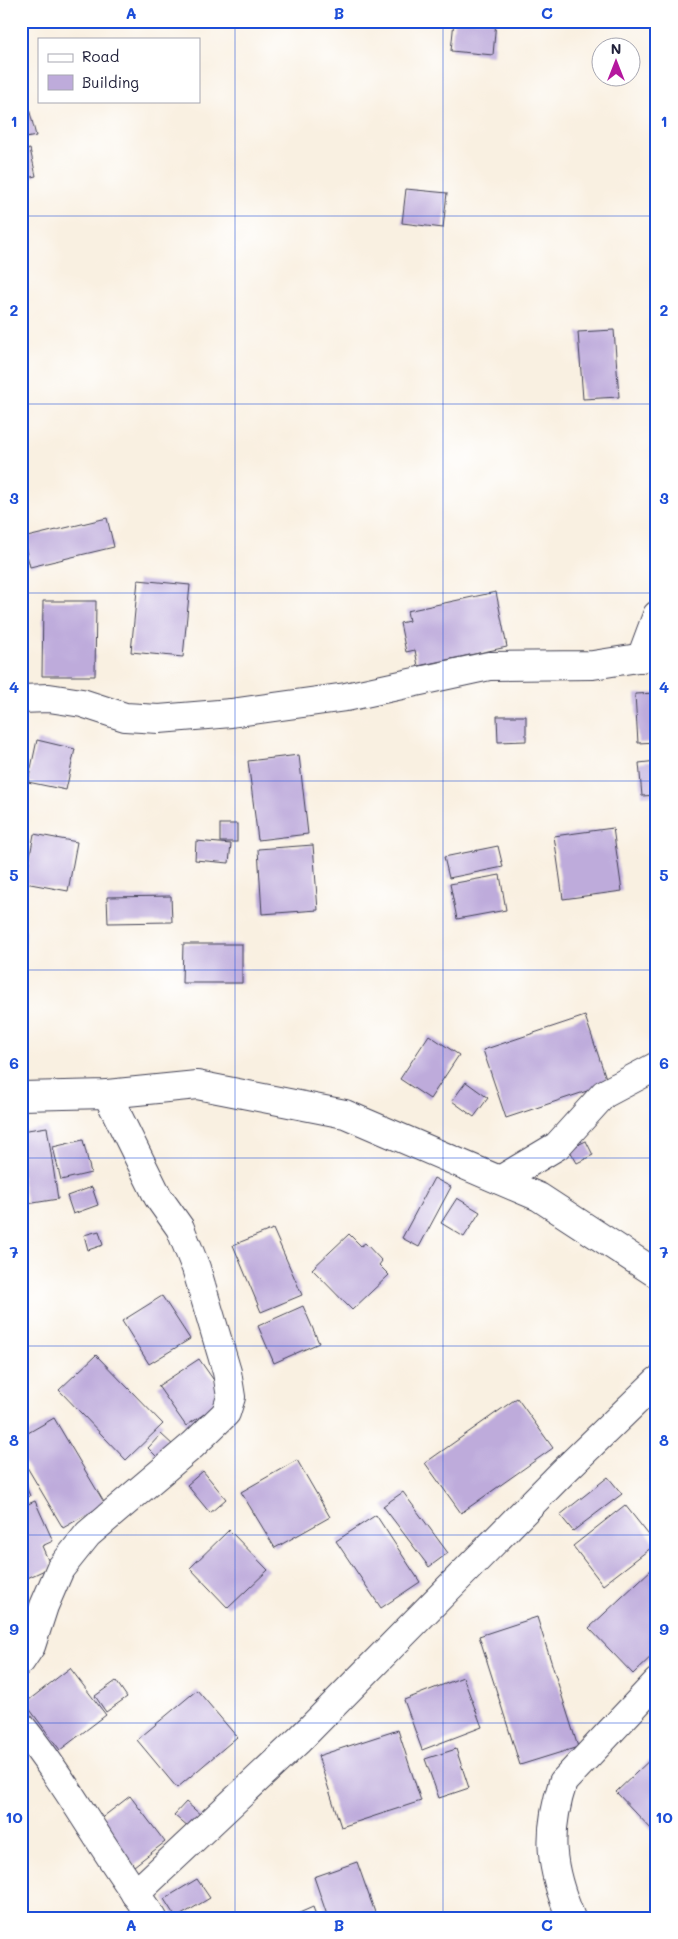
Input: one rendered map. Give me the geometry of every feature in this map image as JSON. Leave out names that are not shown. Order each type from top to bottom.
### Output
[{"type":"street","points":[[21,699],[49,698],[82,703],[125,717],[159,719],[231,713],[346,697],[489,666],[592,665],[649,656],[657,615]]},
{"type":"street","points":[[500,1180],[557,1146],[604,1094],[657,1066]]},
{"type":"street","points":[[21,1096],[107,1094],[197,1084],[345,1114],[539,1197],[657,1274]]},
{"type":"street","points":[[21,1662],[31,1646],[44,1606],[60,1569],[88,1534],[193,1445],[226,1413],[231,1398],[227,1372],[196,1268],[180,1228],[158,1197],[107,1094]]},
{"type":"street","points":[[134,1894],[299,1740],[563,1472],[657,1381]]},
{"type":"street","points":[[571,1918],[561,1895],[553,1864],[551,1838],[557,1800],[563,1782],[657,1682]]},
{"type":"street","points":[[21,1726],[40,1750],[134,1894],[153,1918]]},
{"type":"building","points":[[454,21],[496,21],[493,55],[451,51]]},
{"type":"building","points":[[21,77],[36,136],[21,139]]},
{"type":"building","points":[[30,149],[36,176],[21,179],[21,151]]},
{"type":"building","points":[[406,189],[447,193],[443,228],[402,223]]},
{"type":"building","points":[[614,330],[619,397],[583,399],[578,332]]},
{"type":"building","points":[[107,518],[114,547],[30,567],[23,538]]},
{"type":"building","points":[[138,580],[190,585],[183,657],[131,652]]},
{"type":"building","points":[[496,592],[507,647],[418,666],[415,650],[406,652],[400,623],[409,621],[407,611]]},
{"type":"building","points":[[43,601],[96,601],[95,676],[42,676]]},
{"type":"building","points":[[657,693],[657,742],[638,743],[635,694]]},
{"type":"building","points":[[497,716],[526,716],[526,741],[498,742]]},
{"type":"building","points":[[37,740],[75,749],[66,790],[28,782]]},
{"type":"building","points":[[299,755],[308,834],[258,840],[248,761]]},
{"type":"building","points":[[657,761],[657,795],[642,796],[639,763]]},
{"type":"building","points":[[220,824],[237,824],[237,842],[220,842]]},
{"type":"building","points":[[613,828],[622,891],[563,899],[554,836]]},
{"type":"building","points":[[34,834],[77,842],[68,891],[25,883]]},
{"type":"building","points":[[196,841],[231,844],[229,863],[195,860]]},
{"type":"building","points":[[313,845],[318,910],[262,914],[258,849]]},
{"type":"building","points":[[498,846],[503,867],[449,878],[444,857]]},
{"type":"building","points":[[500,875],[506,910],[457,919],[450,884]]},
{"type":"building","points":[[171,896],[172,922],[108,923],[107,897]]},
{"type":"building","points":[[21,930],[26,931],[24,961],[21,961]]},
{"type":"building","points":[[183,944],[242,944],[242,983],[182,983]]},
{"type":"building","points":[[585,1016],[608,1084],[506,1118],[483,1050]]},
{"type":"building","points":[[429,1035],[459,1055],[430,1099],[400,1079]]},
{"type":"building","points":[[466,1082],[488,1098],[474,1117],[452,1101]]},
{"type":"building","points":[[47,1127],[58,1199],[27,1204],[21,1172],[21,1131]]},
{"type":"building","points":[[83,1140],[91,1173],[61,1180],[53,1147]]},
{"type":"building","points":[[586,1141],[593,1155],[577,1163],[569,1149]]},
{"type":"building","points":[[434,1178],[451,1187],[419,1247],[402,1238]]},
{"type":"building","points":[[92,1187],[98,1205],[73,1214],[67,1196]]},
{"type":"building","points":[[457,1198],[480,1212],[464,1237],[441,1223]]},
{"type":"building","points":[[273,1229],[302,1295],[261,1312],[233,1245]]},
{"type":"building","points":[[99,1231],[103,1245],[88,1250],[84,1235]]},
{"type":"building","points":[[349,1234],[361,1246],[365,1243],[382,1261],[379,1265],[389,1275],[352,1310],[312,1269]]},
{"type":"building","points":[[162,1296],[190,1339],[149,1364],[122,1321]]},
{"type":"building","points":[[303,1306],[319,1343],[274,1363],[258,1326]]},
{"type":"building","points":[[96,1355],[163,1424],[126,1460],[59,1390]]},
{"type":"building","points":[[199,1359],[227,1399],[186,1426],[158,1386]]},
{"type":"building","points":[[517,1398],[553,1448],[461,1513],[425,1463]]},
{"type":"building","points":[[54,1418],[105,1504],[63,1528],[21,1457],[21,1437]]},
{"type":"building","points":[[161,1434],[174,1446],[160,1460],[148,1448]]},
{"type":"building","points":[[297,1460],[330,1517],[275,1548],[241,1492]]},
{"type":"building","points":[[203,1471],[226,1499],[210,1513],[187,1485]]},
{"type":"building","points":[[21,1474],[30,1496],[21,1499]]},
{"type":"building","points":[[608,1477],[622,1494],[573,1531],[560,1515]]},
{"type":"building","points":[[403,1492],[448,1553],[429,1567],[383,1506]]},
{"type":"building","points":[[35,1501],[53,1541],[42,1546],[51,1567],[21,1581],[21,1507]]},
{"type":"building","points":[[625,1505],[656,1544],[603,1585],[573,1546]]},
{"type":"building","points":[[376,1515],[420,1582],[381,1608],[336,1541]]},
{"type":"building","points":[[229,1530],[268,1570],[228,1608],[190,1568]]},
{"type":"building","points":[[653,1568],[657,1572],[657,1651],[633,1674],[589,1628]]},
{"type":"building","points":[[537,1617],[578,1747],[520,1765],[479,1636]]},
{"type":"building","points":[[70,1668],[106,1715],[60,1750],[25,1703]]},
{"type":"building","points":[[463,1677],[482,1727],[422,1750],[404,1700]]},
{"type":"building","points":[[116,1681],[127,1697],[106,1712],[95,1696]]},
{"type":"building","points":[[197,1690],[237,1737],[177,1788],[137,1740]]},
{"type":"building","points":[[398,1730],[421,1801],[341,1827],[318,1756]]},
{"type":"building","points":[[456,1749],[469,1788],[439,1798],[425,1759]]},
{"type":"building","points":[[655,1755],[657,1757],[657,1829],[654,1832],[616,1792]]},
{"type":"building","points":[[130,1796],[165,1842],[134,1866],[99,1820]]},
{"type":"building","points":[[186,1802],[202,1816],[190,1829],[174,1815]]},
{"type":"building","points":[[357,1862],[377,1918],[328,1918],[314,1877]]},
{"type":"building","points":[[197,1879],[210,1898],[176,1918],[164,1899]]},
{"type":"building","points":[[313,1907],[317,1918],[288,1918]]}]
